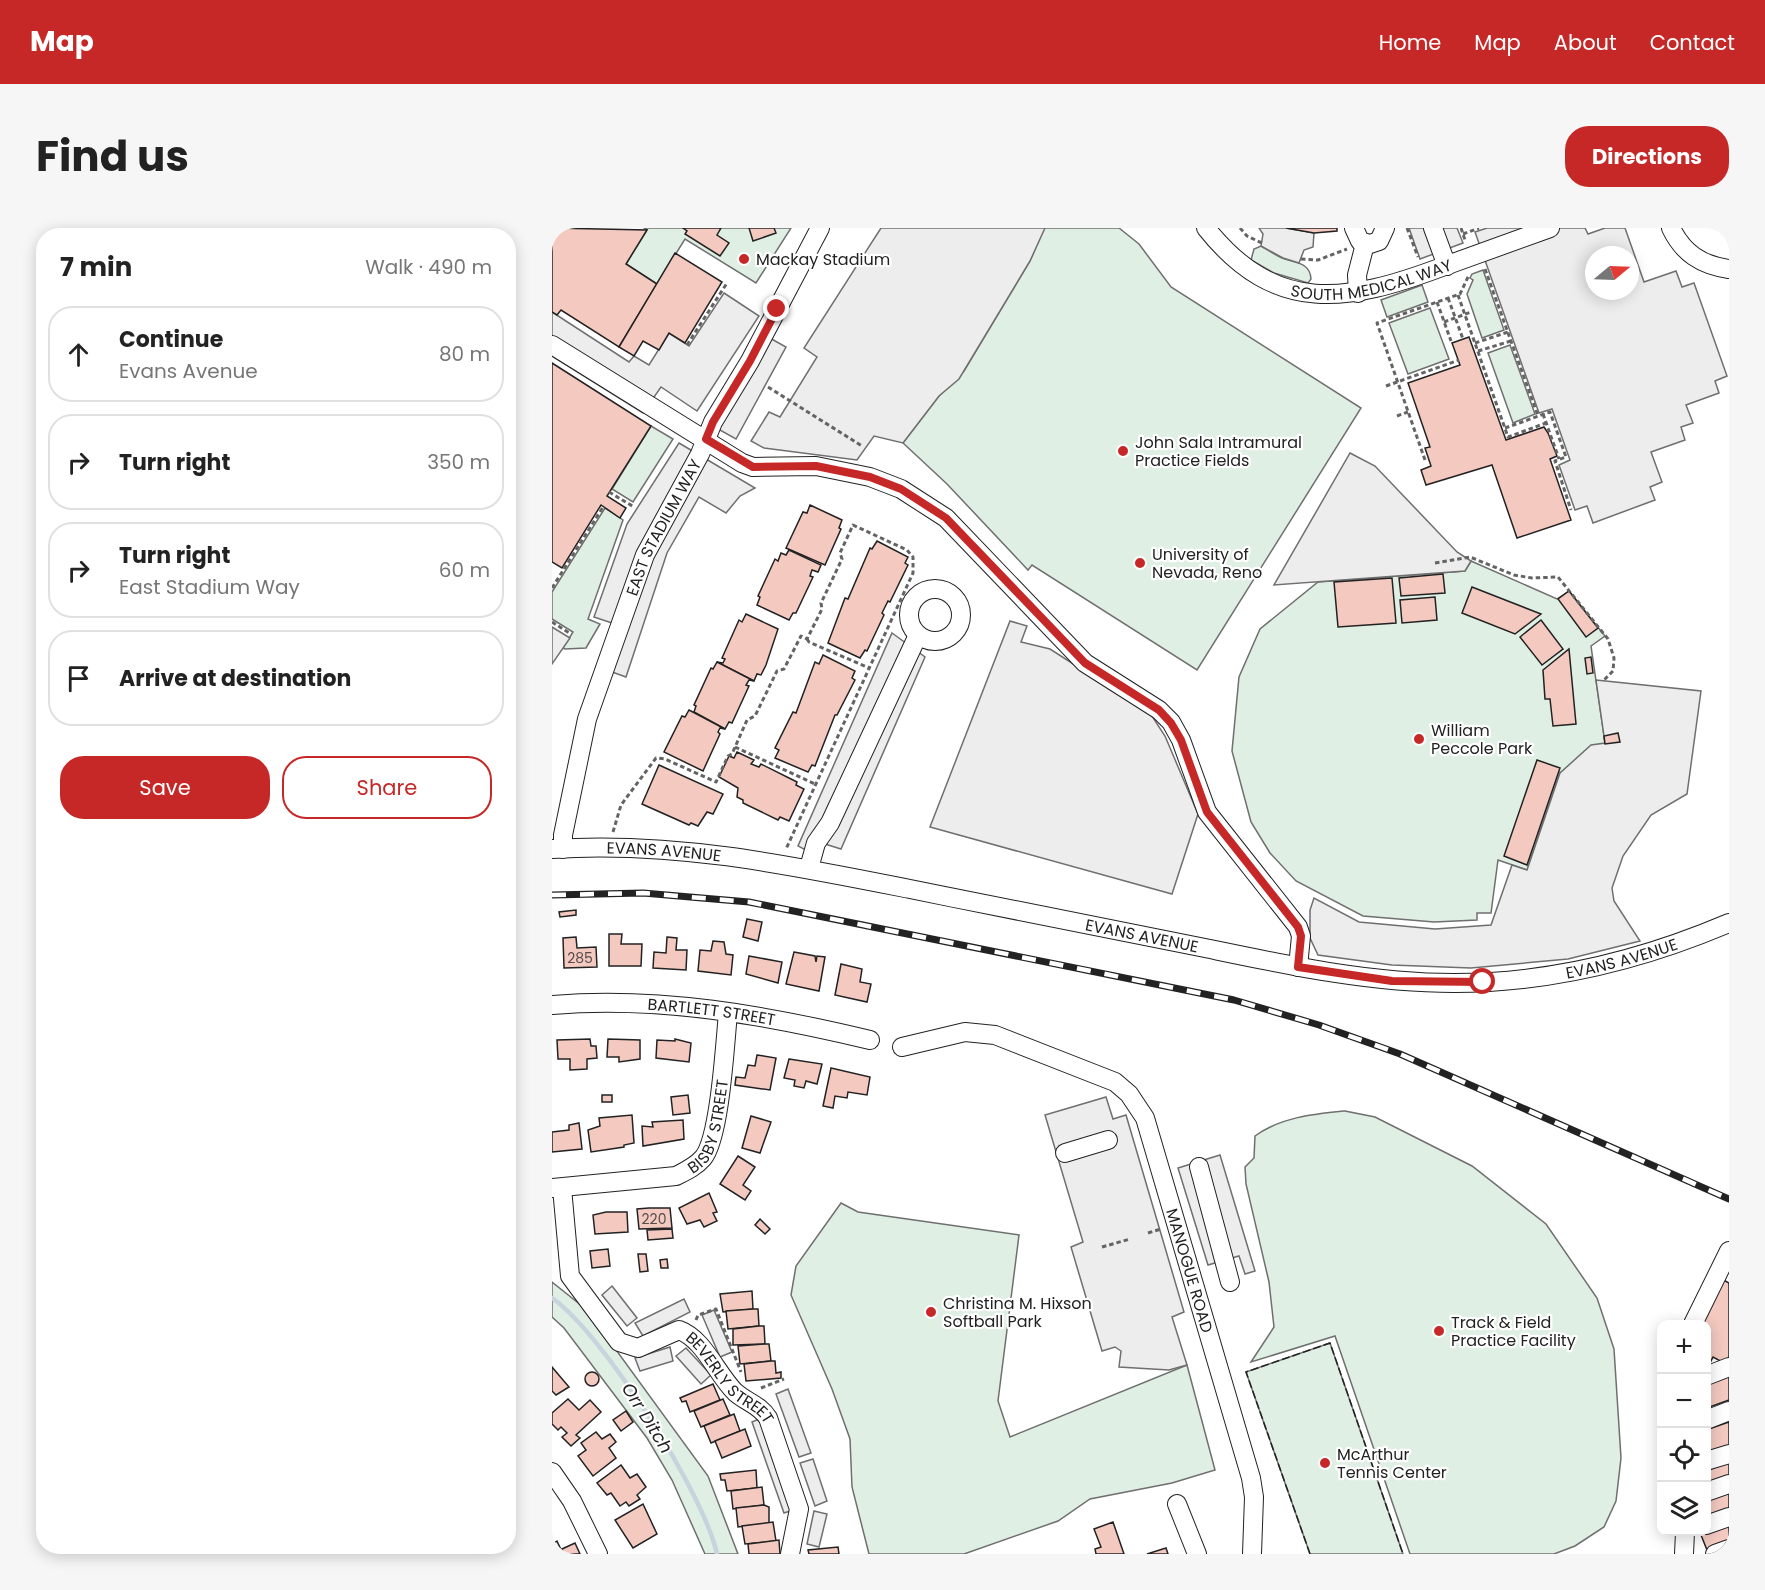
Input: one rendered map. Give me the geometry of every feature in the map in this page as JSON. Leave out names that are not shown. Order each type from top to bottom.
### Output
[{"type":"street","name":"EAST STADIUM WAY","points":[[557,849],[582,739],[601,674],[653,534],[706,439],[713,422],[750,361],[820,228]]},
{"type":"street","name":"SOUTH MEDICAL WAY","points":[[1206,228],[1240,264],[1280,286],[1314,294],[1358,293],[1388,287],[1550,228]]},
{"type":"street","points":[[1358,293],[1355,239],[1379,241],[1385,228]]},
{"type":"street","points":[[1433,228],[1447,266]]},
{"type":"street","points":[[1671,228],[1688,253],[1701,261],[1729,269]]},
{"type":"street","points":[[552,345],[753,467],[816,466],[870,477],[901,489],[946,518],[1085,663],[1159,710],[1171,723],[1181,740],[1207,812],[1298,927],[1301,936],[1298,967]]},
{"type":"street","points":[[809,868],[816,843],[830,823],[918,635]]},
{"type":"street","name":"EVANS AVENUE","points":[[557,849],[681,849],[809,868],[1298,967],[1392,981],[1456,983],[1504,981],[1564,973],[1623,960],[1671,946],[1729,923]]},
{"type":"street","name":"BARTLETT STREET","points":[[552,1005],[637,1003],[729,1013],[814,1027],[870,1040]]},
{"type":"street","name":"BISBY STREET","points":[[557,1188],[676,1176],[692,1168],[704,1157],[714,1132],[729,1013]]},
{"type":"street","name":"MANOGUE ROAD","points":[[902,1047],[965,1032],[983,1032],[1036,1049],[1115,1082],[1129,1094],[1145,1118],[1251,1478],[1254,1497],[1251,1554]]},
{"type":"street","points":[[1065,1153],[1108,1140]]},
{"type":"street","points":[[1199,1167],[1230,1282]]},
{"type":"street","name":"BEVERLY STREET","points":[[557,1188],[570,1276],[619,1342],[638,1348],[679,1330],[691,1335],[736,1393],[762,1410],[768,1418],[799,1509],[790,1554]]},
{"type":"street","points":[[1695,1320],[1723,1275],[1729,1251]]},
{"type":"street","points":[[1711,1374],[1729,1367]]},
{"type":"street","points":[[1711,1418],[1729,1411]]},
{"type":"street","points":[[1711,1460],[1729,1454]]},
{"type":"street","points":[[552,1472],[572,1501],[598,1554]]},
{"type":"street","points":[[1711,1491],[1729,1484]]},
{"type":"street","points":[[1177,1504],[1197,1554]]},
{"type":"street","points":[[1711,1523],[1729,1516]]},
{"type":"street","points":[[1684,1554],[1686,1536]]},
{"type":"street","points":[[1715,1554],[1729,1549]]},
{"type":"path","points":[[1240,228],[1247,236],[1262,243]]},
{"type":"path","points":[[1407,228],[1418,258]]},
{"type":"path","points":[[1461,228],[1468,249]]},
{"type":"path","points":[[1463,234],[1479,228]]},
{"type":"path","points":[[1301,258],[1310,261],[1344,252],[1355,239]]},
{"type":"path","points":[[1483,264],[1538,416]]},
{"type":"path","points":[[1425,460],[1377,323],[1458,295],[1472,268]]},
{"type":"path","points":[[687,345],[727,284]]},
{"type":"path","points":[[1458,295],[1508,437],[1546,423]]},
{"type":"path","points":[[1448,298],[1463,339]]},
{"type":"path","points":[[1437,302],[1451,341]]},
{"type":"path","points":[[1444,322],[1471,312]]},
{"type":"path","points":[[1475,344],[1508,332]]},
{"type":"path","points":[[1478,352],[1511,341]]},
{"type":"path","points":[[1386,386],[1459,360]]},
{"type":"path","points":[[768,387],[862,446]]},
{"type":"path","points":[[1397,416],[1408,412]]},
{"type":"path","points":[[1505,428],[1550,412],[1566,457],[1555,461],[1571,510]]},
{"type":"path","points":[[1543,414],[1559,459]]},
{"type":"path","points":[[1549,431],[1556,428]]},
{"type":"path","points":[[609,492],[634,507]]},
{"type":"path","points":[[552,588],[603,507]]},
{"type":"path","points":[[785,851],[913,573],[913,557],[907,550],[854,525],[840,553],[842,559],[821,603],[822,609],[807,639]]},
{"type":"path","points":[[1436,563],[1470,557],[1514,575],[1532,578],[1558,577],[1608,639],[1612,649],[1613,671],[1603,681]]},
{"type":"path","points":[[552,622],[571,634]]},
{"type":"path","points":[[613,835],[621,804],[656,758],[665,759],[714,783],[735,747],[747,720],[755,716],[777,671],[784,669],[801,636],[809,642],[869,668]]},
{"type":"path","points":[[735,747],[815,784]]},
{"type":"path","points":[[1148,1233],[1166,1227]]},
{"type":"path","points":[[1102,1247],[1130,1239]]},
{"type":"path","points":[[691,1335],[698,1315],[716,1309],[742,1374]]},
{"type":"path","points":[[754,1390],[784,1379]]},
{"type":"green space","name":"Mackay Stadium","points":[[644,228],[791,228],[756,283],[685,239],[657,284],[626,264],[647,230]]},
{"type":"green space","name":"John Sala Intramural Practice Fields","points":[[1044,228],[1119,228],[1139,244],[1171,287],[1361,408],[1197,670],[1032,565],[1028,570],[947,484],[903,443],[939,396],[964,371],[1030,261]]},
{"type":"green space","points":[[1261,246],[1282,258],[1305,266],[1311,279],[1308,283],[1274,273],[1251,260],[1254,249]]},
{"type":"green space","points":[[1483,270],[1504,330],[1482,338],[1467,294],[1473,280],[1470,278],[1472,274]]},
{"type":"green space","points":[[1422,285],[1428,302],[1387,317],[1381,300]]},
{"type":"green space","points":[[1430,308],[1449,359],[1408,374],[1389,323]]},
{"type":"green space","points":[[1510,345],[1535,414],[1513,423],[1488,353]]},
{"type":"green space","points":[[651,426],[673,439],[633,502],[612,489]]},
{"type":"green space","points":[[605,508],[623,520],[588,619],[600,624],[586,648],[565,649],[563,648],[573,632],[552,619],[552,592]]},
{"type":"green space","name":"William Peccole Park","points":[[1471,561],[1557,599],[1569,591],[1605,636],[1591,646],[1605,743],[1560,773],[1527,870],[1498,860],[1491,913],[1477,913],[1477,920],[1434,922],[1363,916],[1296,881],[1270,853],[1251,822],[1232,751],[1239,677],[1260,629],[1318,582],[1465,571]]},
{"type":"green space","name":"Track & Field Practice Facility","points":[[1345,1111],[1375,1117],[1472,1166],[1546,1224],[1597,1298],[1614,1349],[1621,1458],[1616,1501],[1604,1527],[1575,1546],[1554,1554],[1410,1554],[1335,1336],[1251,1362],[1274,1327],[1269,1282],[1246,1184],[1245,1167],[1254,1158],[1255,1136],[1276,1124],[1310,1115]]},
{"type":"green space","points":[[841,1203],[858,1212],[1019,1235],[998,1401],[1010,1437],[1187,1365],[1215,1470],[1172,1483],[1090,1499],[1058,1521],[964,1554],[869,1554],[852,1487],[850,1439],[832,1389],[791,1295],[796,1266]]},
{"type":"green space","points":[[552,1282],[587,1310],[708,1476],[738,1554],[705,1554],[672,1480],[647,1438],[564,1328],[552,1317]]},
{"type":"green space","name":"McArthur Tennis Center","points":[[1330,1343],[1403,1554],[1310,1554],[1246,1372]]},
{"type":"shaded area","points":[[881,228],[1045,228],[1030,261],[959,379],[939,396],[903,443],[874,436],[857,460],[764,448],[751,441],[769,412],[780,417],[817,357],[804,348]]},
{"type":"shaded area","points":[[1259,228],[1286,228],[1314,233],[1313,247],[1304,250],[1299,263],[1283,258],[1261,246],[1263,234]]},
{"type":"shaded area","points":[[1409,228],[1457,228],[1463,243],[1420,259]]},
{"type":"shaded area","points":[[1487,228],[1585,228],[1588,234],[1605,228],[1625,228],[1631,246],[1585,246],[1585,300],[1639,300],[1639,268],[1644,282],[1676,271],[1682,287],[1694,283],[1727,376],[1715,381],[1719,393],[1686,405],[1693,423],[1681,427],[1685,440],[1651,452],[1662,482],[1650,487],[1655,500],[1593,523],[1587,506],[1575,510],[1559,465],[1570,460],[1552,409],[1539,413],[1475,232]]},
{"type":"shaded area","points":[[724,293],[759,316],[697,411],[661,387],[643,413],[552,356],[552,312],[629,362],[634,356],[649,365],[669,333],[689,346]]},
{"type":"shaded area","points":[[768,337],[786,347],[736,439],[718,429]]},
{"type":"shaded area","points":[[679,443],[755,488],[740,496],[726,513],[699,497],[667,553],[626,677],[601,668],[615,624],[594,617],[627,524]]},
{"type":"shaded area","points":[[1350,453],[1375,466],[1457,552],[1471,561],[1465,571],[1274,585]]},
{"type":"shaded area","points":[[1010,621],[1027,626],[1021,642],[1050,649],[1150,713],[1165,736],[1198,814],[1172,894],[930,827]]},
{"type":"shaded area","points":[[552,627],[570,638],[552,664]]},
{"type":"shaded area","points":[[892,633],[925,657],[841,849],[825,844],[821,858],[798,846]]},
{"type":"shaded area","points":[[1596,680],[1701,691],[1687,794],[1651,815],[1623,856],[1612,888],[1614,901],[1640,941],[1568,959],[1471,968],[1392,965],[1318,955],[1310,938],[1310,910],[1314,898],[1359,922],[1435,929],[1491,925],[1512,865],[1527,870],[1560,773],[1591,745],[1605,743]]},
{"type":"shaded area","points":[[1106,1097],[1113,1119],[1126,1115],[1184,1312],[1172,1317],[1187,1365],[1169,1370],[1119,1367],[1121,1351],[1115,1347],[1102,1351],[1071,1247],[1083,1242],[1045,1115]]},
{"type":"shaded area","points":[[1220,1155],[1255,1271],[1245,1274],[1239,1256],[1208,1265],[1178,1168]]},
{"type":"shaded area","points":[[612,1286],[637,1318],[627,1326],[602,1295]]},
{"type":"shaded area","points":[[684,1299],[690,1312],[643,1336],[635,1323]]},
{"type":"shaded area","points":[[714,1310],[732,1352],[720,1357],[702,1315]]},
{"type":"shaded area","points":[[670,1347],[673,1361],[640,1371],[635,1358]]},
{"type":"shaded area","points":[[686,1348],[711,1375],[701,1384],[676,1356]]},
{"type":"shaded area","points":[[788,1389],[811,1453],[799,1457],[776,1394]]},
{"type":"shaded area","points":[[764,1417],[796,1509],[784,1513],[752,1422]]},
{"type":"shaded area","points":[[813,1459],[827,1501],[815,1506],[800,1463]]},
{"type":"shaded area","points":[[814,1511],[827,1514],[819,1547],[807,1544]]},
{"type":"building","points":[[552,228],[647,230],[626,264],[657,284],[619,347],[561,310],[557,315],[552,312]]},
{"type":"building","points":[[683,228],[721,228],[717,235],[729,243],[720,256],[685,234],[687,231]]},
{"type":"building","points":[[749,228],[774,228],[776,233],[753,241]]},
{"type":"building","points":[[1286,228],[1337,228],[1337,231],[1314,233]]},
{"type":"building","points":[[675,253],[722,282],[685,343],[669,333],[659,350],[643,341],[634,356],[619,347]]},
{"type":"building","points":[[1469,337],[1506,440],[1544,427],[1548,433],[1557,456],[1550,459],[1571,520],[1517,538],[1492,465],[1426,485],[1421,470],[1431,466],[1425,448],[1430,447],[1408,383],[1460,365],[1452,343]]},
{"type":"building","points":[[552,363],[651,426],[607,496],[626,508],[620,518],[601,505],[562,568],[552,562]]},
{"type":"building","points":[[810,505],[842,520],[839,528],[841,529],[825,565],[786,548],[803,512],[807,513]]},
{"type":"building","points":[[877,541],[908,557],[905,563],[908,565],[882,613],[884,615],[867,651],[865,650],[860,658],[828,643],[845,598],[848,599],[870,548],[872,549]]},
{"type":"building","points":[[789,550],[821,565],[818,572],[812,570],[810,576],[813,577],[796,613],[793,613],[789,620],[757,605],[760,597],[758,596],[775,559],[778,561],[781,553],[786,555]]},
{"type":"building","points":[[1443,574],[1445,593],[1401,596],[1399,578]]},
{"type":"building","points":[[1392,578],[1396,623],[1338,627],[1334,582]]},
{"type":"building","points":[[1472,587],[1541,614],[1515,634],[1462,613]]},
{"type":"building","points":[[1569,591],[1598,628],[1586,637],[1558,599]]},
{"type":"building","points":[[1435,597],[1437,620],[1402,623],[1400,600]]},
{"type":"building","points":[[746,614],[778,629],[766,665],[761,675],[757,674],[754,681],[717,662],[723,663],[725,659],[722,658],[739,620],[742,622]]},
{"type":"building","points":[[1541,620],[1563,649],[1542,665],[1520,637]]},
{"type":"building","points":[[1569,649],[1576,724],[1553,726],[1550,699],[1545,699],[1543,670]]},
{"type":"building","points":[[823,655],[855,671],[852,678],[855,680],[835,715],[815,766],[812,765],[808,772],[775,758],[779,750],[775,748],[793,712],[796,713],[815,662],[819,664]]},
{"type":"building","points":[[1591,657],[1593,673],[1587,674],[1585,658]]},
{"type":"building","points":[[717,662],[754,681],[749,680],[746,685],[749,686],[732,723],[729,722],[725,729],[694,712],[696,706],[694,705],[711,668],[713,669]]},
{"type":"building","points":[[689,710],[725,729],[720,728],[718,732],[720,734],[703,771],[664,752],[682,716],[685,717]]},
{"type":"building","points":[[1618,733],[1620,742],[1605,744],[1604,736]]},
{"type":"building","points":[[737,752],[754,760],[751,764],[759,767],[761,764],[797,782],[796,785],[804,789],[789,821],[780,817],[778,820],[743,803],[743,800],[737,797],[738,788],[719,777],[729,756],[734,758]]},
{"type":"building","points":[[1537,760],[1560,768],[1527,865],[1504,856]]},
{"type":"building","points":[[659,765],[723,794],[713,814],[707,812],[698,826],[691,823],[689,825],[642,804]]},
{"type":"building","points":[[576,910],[576,915],[560,917],[559,912]]},
{"type":"building","points":[[747,919],[762,922],[758,941],[743,937]]},
{"type":"building","points":[[609,934],[622,934],[621,944],[642,944],[641,966],[609,966]]},
{"type":"building","points":[[576,937],[577,948],[596,947],[597,967],[564,968],[563,938]]},
{"type":"building","points":[[667,937],[677,938],[676,950],[687,950],[686,970],[653,968],[654,952],[666,953]]},
{"type":"building","points":[[713,941],[724,942],[726,954],[733,955],[731,975],[698,971],[700,950],[711,951]]},
{"type":"building","points":[[794,952],[815,956],[816,962],[817,956],[825,957],[819,991],[786,984]]},
{"type":"building","points":[[749,956],[782,962],[778,983],[746,974]]},
{"type":"building","points":[[841,964],[862,969],[860,982],[871,984],[867,1002],[835,995]]},
{"type":"building","points":[[590,1039],[591,1046],[596,1046],[597,1058],[587,1059],[587,1069],[570,1070],[570,1059],[558,1059],[557,1040]]},
{"type":"building","points":[[608,1039],[640,1040],[640,1059],[619,1062],[619,1057],[607,1057]]},
{"type":"building","points":[[675,1039],[691,1043],[689,1062],[656,1058],[657,1040],[675,1041]]},
{"type":"building","points":[[757,1055],[776,1058],[770,1090],[735,1085],[736,1077],[745,1078],[748,1065],[755,1066]]},
{"type":"building","points":[[789,1059],[822,1064],[817,1084],[806,1081],[804,1088],[794,1086],[795,1080],[784,1078]]},
{"type":"building","points":[[831,1068],[870,1077],[867,1095],[848,1092],[847,1098],[835,1096],[833,1108],[823,1106]]},
{"type":"building","points":[[602,1095],[612,1095],[612,1102],[602,1102]]},
{"type":"building","points":[[688,1095],[690,1113],[673,1115],[671,1097]]},
{"type":"building","points":[[632,1115],[634,1143],[624,1145],[624,1147],[591,1152],[588,1130],[600,1126],[599,1118]]},
{"type":"building","points":[[751,1116],[771,1122],[760,1153],[742,1148]]},
{"type":"building","points":[[683,1120],[684,1139],[643,1146],[642,1126],[653,1127],[652,1122]]},
{"type":"building","points":[[579,1123],[582,1149],[552,1152],[552,1132],[569,1130],[569,1125]]},
{"type":"building","points":[[738,1156],[755,1167],[743,1185],[751,1191],[745,1200],[720,1184]]},
{"type":"building","points":[[709,1193],[717,1212],[713,1213],[717,1221],[704,1227],[700,1220],[687,1224],[679,1208]]},
{"type":"building","points":[[670,1208],[672,1228],[639,1229],[637,1209]]},
{"type":"building","points":[[606,1212],[627,1212],[628,1232],[595,1234],[593,1215]]},
{"type":"building","points":[[760,1219],[770,1229],[765,1234],[755,1225]]},
{"type":"building","points":[[672,1229],[673,1238],[648,1240],[647,1230]]},
{"type":"building","points":[[608,1249],[610,1266],[592,1268],[590,1251]]},
{"type":"building","points":[[638,1254],[646,1254],[648,1271],[640,1272]]},
{"type":"building","points":[[667,1259],[668,1268],[661,1268],[660,1260]]},
{"type":"building","points":[[1722,1279],[1729,1283],[1729,1360],[1724,1363],[1713,1357],[1711,1361],[1711,1320],[1701,1320]]},
{"type":"building","points":[[752,1291],[753,1309],[723,1312],[720,1294]]},
{"type":"building","points":[[758,1309],[759,1326],[728,1329],[726,1311]]},
{"type":"building","points":[[764,1326],[765,1344],[733,1345],[733,1329]]},
{"type":"building","points":[[769,1344],[771,1361],[740,1364],[738,1346]]},
{"type":"building","points":[[775,1361],[776,1373],[781,1372],[781,1378],[746,1381],[744,1364]]},
{"type":"building","points":[[552,1367],[569,1387],[556,1395],[552,1391]]},
{"type":"building","points":[[592,1372],[597,1374],[599,1379],[597,1384],[592,1386],[587,1384],[585,1379],[587,1374]]},
{"type":"building","points":[[1729,1375],[1729,1400],[1711,1407],[1711,1382]]},
{"type":"building","points":[[713,1384],[720,1400],[690,1412],[686,1401],[682,1402],[680,1398]]},
{"type":"building","points":[[568,1399],[579,1410],[590,1400],[601,1412],[576,1435],[580,1438],[571,1446],[562,1437],[567,1433],[561,1427],[558,1430],[552,1424],[552,1413]]},
{"type":"building","points":[[723,1399],[730,1415],[701,1427],[694,1411]]},
{"type":"building","points":[[626,1411],[633,1422],[621,1431],[613,1420]]},
{"type":"building","points":[[734,1414],[740,1431],[711,1443],[704,1426]]},
{"type":"building","points":[[1729,1422],[1729,1448],[1711,1455],[1711,1428]]},
{"type":"building","points":[[745,1429],[751,1446],[722,1458],[715,1441]]},
{"type":"building","points":[[596,1432],[602,1439],[610,1434],[616,1442],[609,1448],[616,1458],[593,1476],[578,1456],[586,1450],[581,1443]]},
{"type":"building","points":[[1729,1462],[1729,1480],[1711,1487],[1711,1469]]},
{"type":"building","points":[[621,1465],[630,1478],[637,1474],[646,1487],[637,1495],[640,1499],[629,1506],[626,1502],[620,1506],[611,1493],[607,1495],[597,1483]]},
{"type":"building","points":[[756,1470],[757,1488],[727,1491],[725,1480],[721,1480],[720,1474]]},
{"type":"building","points":[[762,1487],[764,1505],[733,1509],[731,1491]]},
{"type":"building","points":[[1729,1491],[1729,1509],[1711,1515],[1711,1497]]},
{"type":"building","points":[[643,1504],[657,1534],[633,1548],[615,1520]]},
{"type":"building","points":[[764,1505],[769,1507],[769,1523],[738,1527],[736,1508]]},
{"type":"building","points":[[773,1522],[776,1541],[745,1544],[742,1526]]},
{"type":"building","points":[[1113,1522],[1124,1554],[1096,1554],[1095,1549],[1101,1547],[1094,1529]]},
{"type":"building","points":[[1729,1524],[1729,1542],[1707,1550],[1701,1536],[1711,1536],[1711,1531]]},
{"type":"building","points":[[779,1540],[780,1554],[749,1554],[748,1544]]},
{"type":"building","points":[[557,1541],[563,1554],[552,1554],[552,1544]]},
{"type":"building","points":[[575,1543],[580,1554],[564,1554],[562,1549]]},
{"type":"building","points":[[838,1547],[839,1554],[809,1554],[808,1550]]},
{"type":"building","points":[[1166,1548],[1168,1554],[1147,1554]]},
{"type":"waterway","name":"Orr Ditch","points":[[552,1298],[597,1344],[649,1417],[693,1494],[717,1554]]},
{"type":"railway","points":[[552,895],[643,893],[749,902],[1234,1000],[1319,1025],[1400,1054],[1729,1199]]},
{"type":"fence","points":[[1310,1554],[1246,1372],[1330,1343],[1403,1554]]},
{"type":"place","name":"Mackay Stadium","points":[[744,259]]},
{"type":"place","name":"John Sala Intramural Practice Fields","points":[[1123,451]]},
{"type":"place","name":"University of Nevada, Reno","points":[[1140,563]]},
{"type":"place","name":"William Peccole Park","points":[[1419,739]]},
{"type":"place","name":"Christina M. Hixson Softball Park","points":[[931,1312]]},
{"type":"place","name":"Track & Field Practice Facility","points":[[1439,1331]]},
{"type":"place","name":"McArthur Tennis Center","points":[[1325,1463]]},
{"type":"route","points":[[777,309],[750,361],[713,422],[706,439],[742,463],[753,467],[816,466],[870,477],[901,489],[929,504],[946,518],[1085,663],[1159,710],[1171,723],[1181,740],[1207,812],[1298,927],[1301,936],[1301,950],[1298,967],[1392,981],[1483,982]]}]
